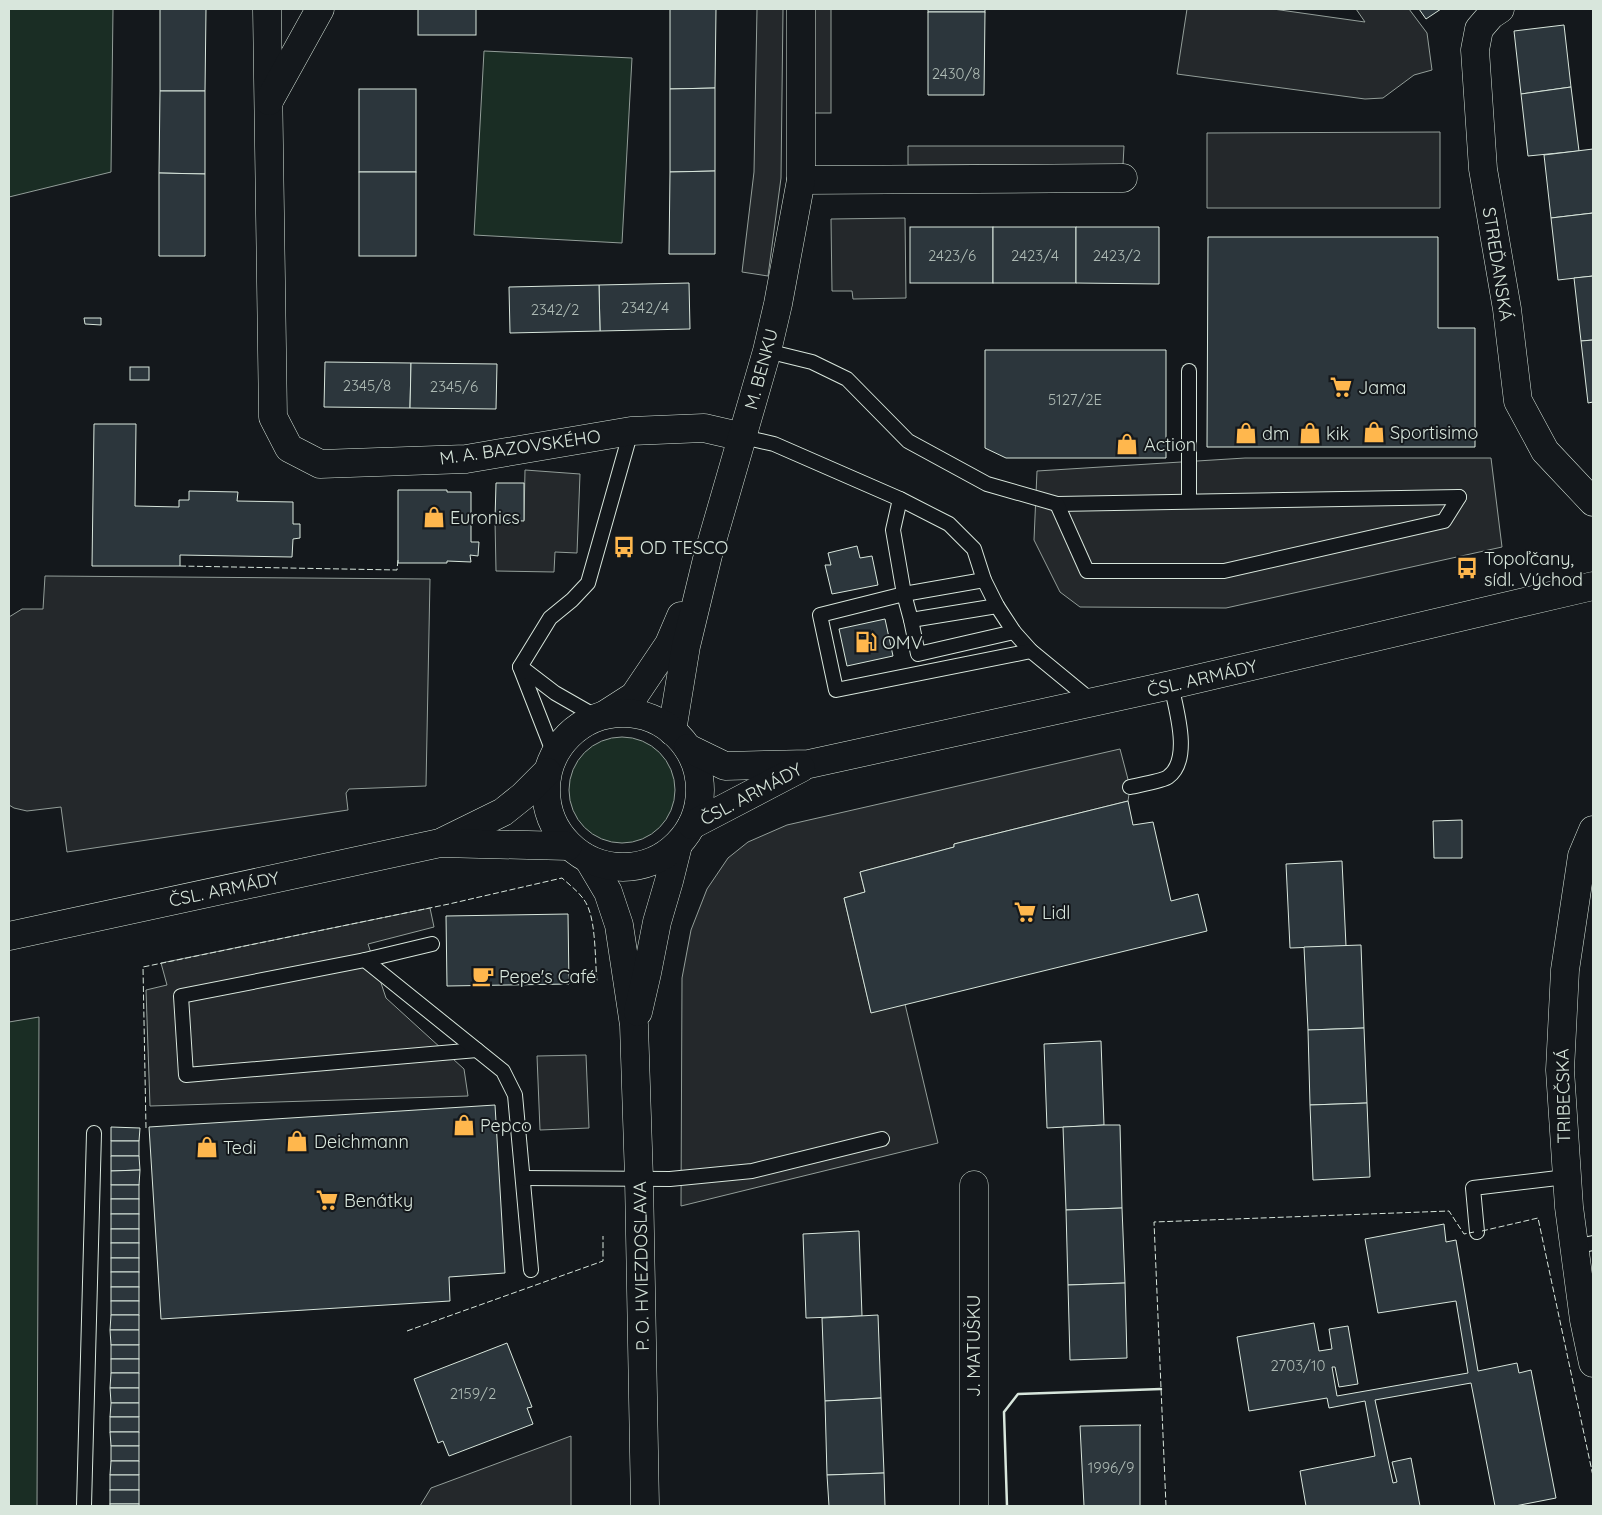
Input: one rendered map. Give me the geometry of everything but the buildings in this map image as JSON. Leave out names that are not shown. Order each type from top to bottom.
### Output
[{"type":"street","name":"M. A. BAZOVSKÉHO","points":[[267,9],[273,417],[289,448],[320,464],[466,459],[631,431],[704,428],[743,437]]},
{"type":"street","name":"M. A. BAZOVSKÉHO","points":[[269,102],[320,9]]},
{"type":"street","name":"M. BENKU","points":[[680,739],[686,646],[708,555],[767,351],[778,304],[801,180],[801,9]]},
{"type":"street","name":"STREĎANSKÁ","points":[[1500,9],[1491,15],[1479,29],[1475,50],[1483,169],[1507,309],[1518,401],[1545,452],[1593,502]]},
{"type":"street","points":[[801,180],[1123,178]]},
{"type":"street","name":"M. BENKU","points":[[602,716],[634,696],[669,644],[708,555]]},
{"type":"street","name":"ČSL. ARMÁDY","points":[[680,739],[725,766],[810,764],[1093,703],[1593,586]]},
{"type":"street","points":[[630,713],[652,718],[680,739],[696,766],[700,786],[698,806],[685,835],[659,859],[636,866],[612,867],[579,853],[440,843],[503,812],[524,796],[572,732],[584,723],[602,716],[630,713]]},
{"type":"street","points":[[550,763],[545,798],[548,811],[556,830],[579,853]]},
{"type":"street","name":"ČSL. ARMÁDY","points":[[685,835],[810,764]]},
{"type":"street","name":"TRIBEČSKÁ","points":[[1593,830],[1582,856],[1565,970],[1560,1070],[1566,1177],[1584,1245],[1584,1320],[1593,1363]]},
{"type":"street","name":"P. O. HVIEZDOSLAVA","points":[[634,1025],[657,922],[685,835]]},
{"type":"street","name":"ČSL. ARMÁDY","points":[[9,936],[440,843]]},
{"type":"street","name":"P. O. HVIEZDOSLAVA","points":[[579,853],[608,892],[618,925],[634,1025],[645,1506]]},
{"type":"street","name":"J. MATUŠKU","points":[[974,1185],[974,1506]]},
{"type":"lane","points":[[767,351],[812,362],[847,379],[908,440],[987,484],[1057,504],[1459,497],[1444,521],[1224,571],[1087,571],[1057,504]]},
{"type":"lane","points":[[1188,371],[1190,501]]},
{"type":"lane","points":[[550,763],[520,667],[550,618],[572,600],[588,583],[631,431]]},
{"type":"lane","points":[[743,437],[774,444],[900,499],[950,524],[974,549],[984,580],[997,606],[1014,632],[1031,651],[1093,703]]},
{"type":"lane","points":[[900,499],[893,530],[904,594],[918,654],[1014,632]]},
{"type":"lane","points":[[984,580],[904,594],[820,614],[836,690],[1031,651]]},
{"type":"lane","points":[[911,620],[997,606]]},
{"type":"lane","points":[[520,667],[555,693],[602,716]]},
{"type":"lane","points":[[1130,787],[1168,778],[1180,762],[1181,735],[1171,685]]},
{"type":"lane","points":[[432,944],[365,960],[181,996],[186,1076],[477,1050]]},
{"type":"lane","points":[[365,960],[503,1071],[516,1095],[531,1270]]},
{"type":"lane","points":[[84,1506],[94,1133]]},
{"type":"lane","points":[[523,1178],[670,1180],[752,1171],[882,1139]]},
{"type":"lane","points":[[1477,1232],[1473,1188],[1566,1177]]},
{"type":"green space","points":[[9,9],[113,9],[111,172],[9,197]]},
{"type":"green space","points":[[484,51],[632,58],[622,243],[474,235]]},
{"type":"green space","points":[[622,737],[642,741],[660,752],[671,770],[675,790],[671,810],[660,828],[642,839],[622,843],[602,839],[584,828],[573,810],[569,790],[573,770],[584,752],[602,741]]},
{"type":"green space","points":[[39,1017],[37,1506],[9,1506],[9,1022]]},
{"type":"shaded area","points":[[757,9],[783,9],[781,178],[768,276],[742,272],[754,172]]},
{"type":"shaded area","points":[[812,9],[831,9],[831,113],[812,113]]},
{"type":"shaded area","points":[[1187,9],[1273,9],[1365,22],[1356,9],[1409,9],[1427,33],[1432,70],[1414,75],[1383,98],[1365,99],[1177,74]]},
{"type":"shaded area","points":[[1440,132],[1440,208],[1207,208],[1207,133]]},
{"type":"shaded area","points":[[908,146],[1124,146],[1123,165],[908,165]]},
{"type":"shaded area","points":[[905,218],[906,298],[853,299],[852,291],[832,291],[831,219]]},
{"type":"shaded area","points":[[1245,458],[1491,458],[1502,547],[1226,608],[1080,607],[1060,592],[1034,540],[1037,471]]},
{"type":"shaded area","points":[[525,470],[580,474],[577,553],[555,552],[554,572],[496,571],[495,520],[524,520]]},
{"type":"shaded area","points":[[45,576],[430,579],[426,786],[349,789],[346,793],[348,810],[67,852],[61,807],[27,811],[9,805],[9,617],[22,609],[43,609]]},
{"type":"shaded area","points":[[1120,749],[1130,787],[1128,801],[954,844],[954,847],[860,872],[865,892],[844,898],[871,1012],[905,1004],[938,1143],[681,1206],[682,978],[691,930],[707,889],[728,858],[748,842],[787,825]]},
{"type":"shaded area","points":[[430,908],[434,927],[368,944],[386,998],[464,1069],[468,1096],[150,1106],[146,990],[167,985],[161,963]]},
{"type":"shaded area","points":[[586,1055],[589,1128],[540,1130],[537,1056]]},
{"type":"shaded area","points":[[571,1436],[571,1506],[420,1506],[431,1488]]},
{"type":"fence","points":[[180,566],[397,570],[398,560]]},
{"type":"fence","points":[[146,1128],[143,967],[449,904],[562,878],[580,895],[591,915],[597,982]]},
{"type":"fence","points":[[1166,1506],[1154,1222],[1449,1211],[1464,1234],[1474,1232]]},
{"type":"fence","points":[[1482,1231],[1538,1218],[1593,1476]]},
{"type":"fence","points":[[407,1331],[603,1261],[603,1236]]},
{"type":"wall","points":[[1007,1506],[1004,1412],[1018,1394],[1161,1389]]},
{"type":"place","name":"Jama","points":[[1341,387]]},
{"type":"place","name":"Sportisimo","points":[[1374,432]]},
{"type":"place","name":"dm","points":[[1246,433]]},
{"type":"place","name":"kik","points":[[1310,433]]},
{"type":"place","name":"Action","points":[[1127,444]]},
{"type":"place","name":"Euronics","points":[[434,517]]},
{"type":"place","name":"OD TESCO","points":[[624,547]]},
{"type":"place","name":"Topoľčany, sídl. Východ","points":[[1467,568]]},
{"type":"place","name":"OMV","points":[[866,642]]},
{"type":"place","name":"Lidl","points":[[1025,912]]},
{"type":"place","name":"Pepe's Café","points":[[483,976]]},
{"type":"place","name":"Pepco","points":[[464,1125]]},
{"type":"place","name":"Deichmann","points":[[297,1141]]},
{"type":"place","name":"Tedi","points":[[207,1147]]},
{"type":"place","name":"Benátky","points":[[327,1200]]}]
